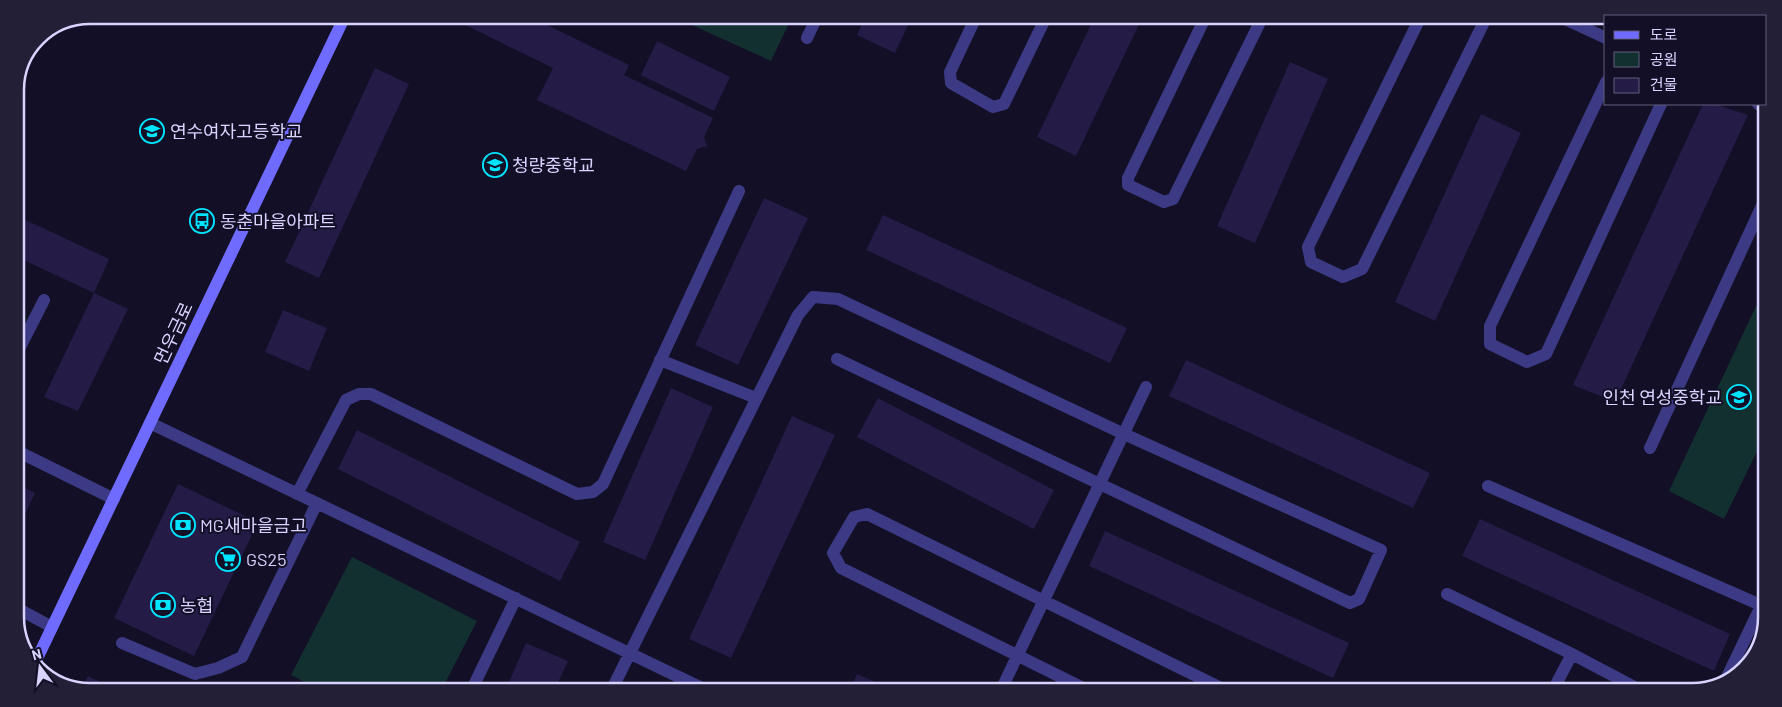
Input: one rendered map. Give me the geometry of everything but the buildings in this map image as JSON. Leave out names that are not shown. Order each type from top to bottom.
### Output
[{"type":"main road","name":"먼우금로","points":[[38,658],[341,24]]},
{"type":"lane","points":[[807,38],[814,24]]},
{"type":"lane","points":[[973,24],[950,72],[951,83],[993,107],[1004,104],[1043,24]]},
{"type":"lane","points":[[1202,24],[1128,178],[1128,185],[1164,202],[1173,199],[1259,24]]},
{"type":"lane","points":[[1417,24],[1308,247],[1311,262],[1343,277],[1362,269],[1483,24]]},
{"type":"lane","points":[[1576,24],[1604,37]]},
{"type":"lane","points":[[1604,86],[1490,326],[1490,344],[1527,362],[1546,354],[1661,105]]},
{"type":"lane","points":[[296,494],[346,400],[359,394],[371,394],[577,494],[593,492],[603,484],[739,191]]},
{"type":"lane","points":[[1650,448],[1758,214]]},
{"type":"lane","points":[[615,683],[798,315],[814,297],[838,299],[1124,434],[1381,550],[1359,599],[1350,603],[837,359]]},
{"type":"lane","points":[[24,339],[44,300]]},
{"type":"lane","points":[[660,360],[756,398]]},
{"type":"lane","points":[[1004,683],[1146,387]]},
{"type":"lane","points":[[150,423],[692,683]]},
{"type":"lane","points":[[24,454],[114,499]]},
{"type":"lane","points":[[1488,486],[1758,604]]},
{"type":"lane","points":[[122,643],[195,674],[218,668],[242,657],[317,503]]},
{"type":"lane","points":[[1073,683],[841,568],[833,553],[854,517],[867,514],[1211,683]]},
{"type":"lane","points":[[1447,594],[1572,654],[1627,683]]},
{"type":"lane","points":[[475,683],[516,598]]},
{"type":"lane","points":[[24,612],[52,627]]},
{"type":"lane","points":[[1730,671],[1758,614]]},
{"type":"lane","points":[[1557,683],[1572,654]]},
{"type":"green space","points":[[690,24],[789,24],[771,61]]},
{"type":"green space","name":"인천 연성중학교","points":[[1758,302],[1758,449],[1724,519],[1669,491]]},
{"type":"green space","points":[[352,557],[477,621],[445,683],[306,683],[291,675]]},
{"type":"place","name":"연수여자고등학교","points":[[152,131]]},
{"type":"place","name":"청량중학교","points":[[495,165]]},
{"type":"place","name":"동춘마을아파트","points":[[202,221]]},
{"type":"place","name":"인천 연성중학교","points":[[1739,397]]},
{"type":"place","name":"MG새마을금고","points":[[183,525]]},
{"type":"place","name":"GS25","points":[[228,559]]},
{"type":"place","name":"농협","points":[[163,605]]}]
